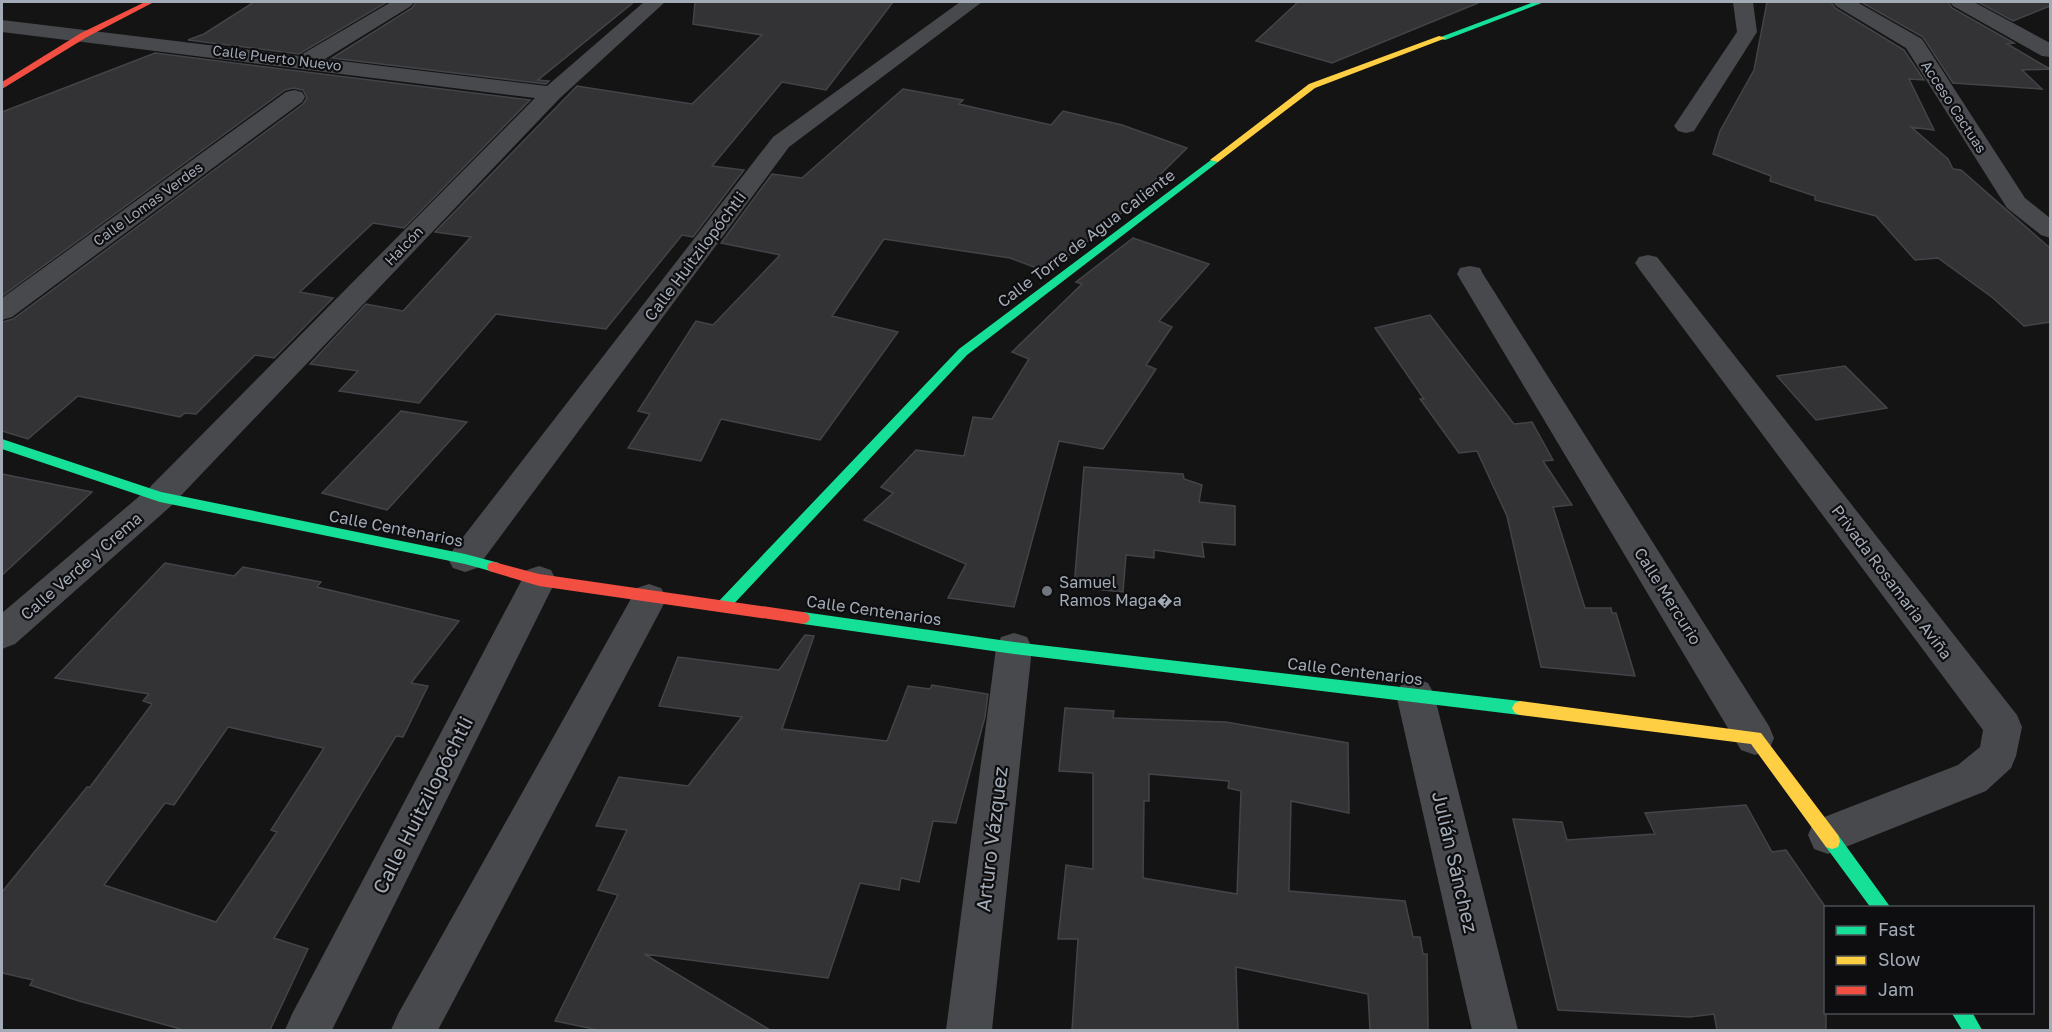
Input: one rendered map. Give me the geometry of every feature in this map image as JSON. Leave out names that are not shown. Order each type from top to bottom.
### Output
[{"type":"street","points":[[2,86],[84,35],[150,2]]},
{"type":"street","points":[[306,62],[404,2]]},
{"type":"street","name":"Halcón","points":[[160,497],[552,93],[656,2]]},
{"type":"street","name":"Calle Huitzilopóchtli","points":[[465,559],[781,142],[972,2]]},
{"type":"street","name":"Calle Torre de Agua Caliente","points":[[724,605],[963,352],[1312,86],[1540,2]]},
{"type":"street","points":[[1686,126],[1747,32],[1743,2]]},
{"type":"street","name":"Acceso Cactuas","points":[[1843,2],[1914,44],[2016,203],[2050,230]]},
{"type":"street","points":[[1960,2],[2050,51]]},
{"type":"street","name":"Calle Puerto Nuevo","points":[[2,26],[552,93]]},
{"type":"street","name":"Calle Lomas Verdes","points":[[2,311],[294,97]]},
{"type":"street","name":"Privada Rosamaria Aviña","points":[[1648,263],[2003,727],[1997,756],[1972,777],[1828,835]]},
{"type":"street","name":"Calle Mercurio","points":[[1470,274],[1755,738],[1881,906]]},
{"type":"street","name":"Calle Centenarios","points":[[2,444],[160,497],[465,559],[539,580],[649,598],[724,605],[1014,648],[1415,694],[1755,738]]},
{"type":"street","name":"Calle Verde y Crema","points":[[3,633],[160,497]]},
{"type":"street","name":"Calle Huitzilopóchtli","points":[[308,1030],[539,580]]},
{"type":"street","points":[[414,1030],[649,598]]},
{"type":"street","name":"Arturo Vázquez","points":[[969,1030],[1014,648]]},
{"type":"street","name":"Julián Sánchez","points":[[1415,694],[1495,1030]]},
{"type":"street","points":[[1961,1014],[1973,1030]]},
{"type":"building","points":[[254,2],[387,2],[299,54],[188,40],[204,34]]},
{"type":"building","points":[[416,2],[634,2],[538,80],[549,81],[546,84],[332,58],[412,8]]},
{"type":"building","points":[[695,2],[893,2],[826,90],[782,82],[712,166],[744,170],[693,237],[682,235],[606,329],[496,314],[419,403],[339,391],[358,371],[310,364],[366,304],[403,311],[471,237],[435,232],[577,86],[692,104],[762,35],[693,24]]},
{"type":"building","points":[[1298,2],[1478,3],[1332,63],[1256,41]]},
{"type":"building","points":[[1767,2],[1831,2],[1835,8],[1904,50],[1924,80],[1909,79],[1934,130],[1911,127],[1948,159],[1953,169],[1961,170],[2050,248],[2050,322],[2024,326],[1993,298],[1938,258],[1915,260],[1876,216],[1815,200],[1815,196],[1770,181],[1771,176],[1713,154],[1720,131],[1754,70]]},
{"type":"building","points":[[1861,2],[1948,2],[1952,8],[2014,43],[2007,44],[2050,69],[2022,70],[2042,89],[1953,83],[1923,37]]},
{"type":"building","points":[[1978,2],[2050,2],[2050,6],[2013,21]]},
{"type":"building","points":[[155,53],[530,100],[404,228],[373,223],[300,292],[333,298],[274,358],[255,355],[196,414],[185,413],[180,417],[78,396],[28,439],[2,431],[2,322],[13,319],[303,104],[307,98],[303,90],[293,88],[285,90],[2,296],[2,112]]},
{"type":"building","points":[[903,89],[963,100],[959,104],[1051,125],[1063,111],[1122,125],[1187,148],[1108,226],[1047,272],[1010,258],[884,239],[832,316],[898,332],[820,440],[721,419],[701,461],[628,448],[650,414],[638,411],[696,321],[713,325],[780,255],[721,243],[772,174],[802,178]]},
{"type":"building","points":[[1133,238],[1209,264],[1159,321],[1172,327],[1146,365],[1156,369],[1103,449],[1059,441],[1014,607],[948,598],[966,564],[864,520],[893,493],[881,487],[916,450],[964,456],[973,417],[992,419],[1029,359],[1012,352],[1082,284],[1076,282]]},
{"type":"building","points":[[1430,315],[1514,424],[1532,422],[1553,460],[1543,461],[1572,505],[1553,507],[1585,608],[1611,608],[1612,613],[1616,613],[1635,676],[1541,667],[1507,516],[1477,451],[1459,453],[1420,399],[1424,399],[1375,328]]},
{"type":"building","points":[[1845,366],[1887,408],[1816,420],[1777,376]]},
{"type":"building","points":[[401,411],[467,422],[387,510],[322,493]]},
{"type":"building","points":[[1084,467],[1183,474],[1184,479],[1202,485],[1199,502],[1235,506],[1235,545],[1202,542],[1204,557],[1154,550],[1154,558],[1126,555],[1123,592],[1074,587]]},
{"type":"building","points":[[2,474],[92,492],[2,575]]},
{"type":"building","points":[[165,563],[234,576],[243,567],[321,582],[317,587],[459,621],[411,683],[428,686],[403,737],[396,736],[274,938],[308,949],[270,1030],[184,1030],[79,1001],[30,985],[33,980],[2,973],[2,892],[87,787],[90,787],[152,704],[143,701],[149,694],[55,678]],"holes":[[[228,727],[324,748],[271,830],[277,832],[216,922],[104,885],[165,803],[174,805]]]},
{"type":"building","points":[[805,635],[814,636],[782,729],[887,741],[908,686],[930,689],[932,685],[988,694],[985,717],[956,823],[933,821],[919,882],[901,878],[899,890],[860,883],[828,978],[644,954],[770,1030],[598,1030],[555,1021],[618,895],[598,890],[627,830],[596,826],[619,777],[688,786],[742,717],[659,706],[678,657],[779,670]]},
{"type":"building","points":[[1065,708],[1114,711],[1113,718],[1226,722],[1348,743],[1349,813],[1291,801],[1289,891],[1405,901],[1413,937],[1420,937],[1423,954],[1427,954],[1428,1030],[1370,1030],[1368,994],[1236,967],[1238,1030],[1072,1030],[1078,939],[1058,939],[1066,865],[1093,869],[1093,773],[1059,771]],"holes":[[[1149,774],[1229,781],[1228,788],[1241,791],[1237,894],[1143,878],[1144,801],[1149,801]]]},
{"type":"building","points":[[1746,805],[1772,852],[1786,850],[1825,906],[1824,1014],[1826,1014],[1826,1030],[1717,1030],[1714,1014],[1690,1017],[1558,1010],[1513,819],[1562,822],[1567,840],[1655,834],[1645,813]]},
{"type":"traffic: fast","points":[[1442,38],[1540,2]]},
{"type":"traffic: fast","points":[[724,605],[963,352],[1215,160]]},
{"type":"traffic: fast","points":[[2,444],[160,497],[465,559],[494,567]]},
{"type":"traffic: fast","points":[[803,618],[1014,648],[1520,708]]},
{"type":"traffic: fast","points":[[1832,841],[1881,906]]},
{"type":"traffic: fast","points":[[1961,1014],[1973,1030]]},
{"type":"traffic: slow","points":[[1215,160],[1312,86],[1442,38]]},
{"type":"traffic: slow","points":[[1520,708],[1755,738],[1832,841]]},
{"type":"traffic: jam","points":[[2,86],[84,35],[150,2]]},
{"type":"traffic: jam","points":[[494,567],[539,580],[803,618]]},
{"type":"place","name":"Samuel Ramos Maga�a","points":[[1047,591]]}]
